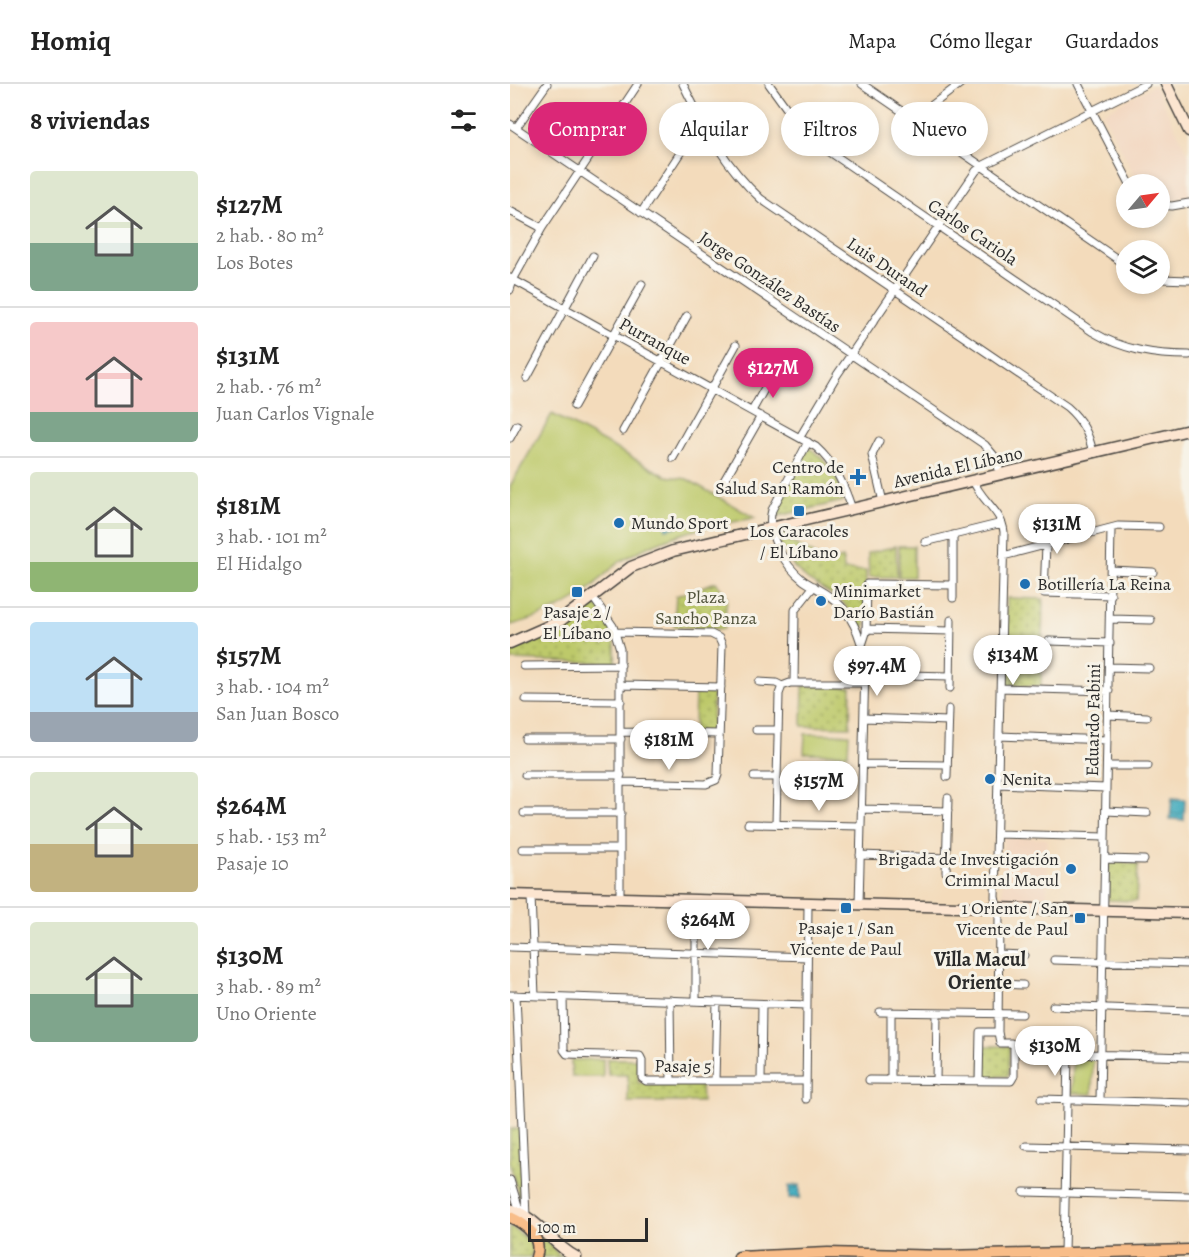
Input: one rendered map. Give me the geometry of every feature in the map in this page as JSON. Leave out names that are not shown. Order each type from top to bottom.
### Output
[{"type":"main road","points":[[516,1214],[535,1237],[538,1249],[536,1257]]},
{"type":"main road","points":[[742,1257],[828,1253],[944,1256],[1189,1250]]},
{"type":"street","points":[[513,126],[547,84]]},
{"type":"street","points":[[510,290],[511,279],[542,228],[638,84]]},
{"type":"street","name":"Luis Durand","points":[[682,84],[691,102]]},
{"type":"street","name":"Carlos Cariola","points":[[769,84],[786,110],[820,145],[1102,337],[1143,352],[1189,355]]},
{"type":"street","points":[[862,84],[891,105]]},
{"type":"street","points":[[936,102],[960,84]]},
{"type":"street","points":[[1078,84],[1125,174]]},
{"type":"street","points":[[800,438],[823,396],[973,174],[981,166],[1146,84]]},
{"type":"street","points":[[1166,84],[1189,131]]},
{"type":"street","name":"Jorge González Bastías","points":[[513,126],[990,449],[996,458],[1000,474]]},
{"type":"street","points":[[641,213],[678,156]]},
{"type":"street","name":"Luis Durand","points":[[724,156],[761,199],[1067,407],[1085,428],[1094,453]]},
{"type":"street","points":[[966,156],[1116,257]]},
{"type":"street","points":[[1170,206],[1189,203]]},
{"type":"street","points":[[510,211],[542,228]]},
{"type":"street","points":[[527,378],[593,256]]},
{"type":"street","name":"Purranque","points":[[511,279],[808,442],[823,453],[834,467],[852,509]]},
{"type":"street","points":[[1170,279],[1189,280]]},
{"type":"street","points":[[574,406],[642,284]]},
{"type":"street","points":[[623,431],[687,316]]},
{"type":"street","points":[[673,458],[736,345]]},
{"type":"street","points":[[752,411],[772,375]]},
{"type":"street","points":[[722,486],[761,416]]},
{"type":"street","points":[[510,438],[517,425]]},
{"type":"street","name":"Avenida El Líbano","points":[[510,643],[560,621],[622,573],[659,555],[1189,430]]},
{"type":"street","points":[[879,441],[872,455],[883,502]]},
{"type":"street","points":[[808,442],[770,518],[780,550],[789,566],[799,577],[828,594],[841,607],[854,624],[862,645],[865,683],[859,905]]},
{"type":"street","points":[[869,1080],[1013,1080],[1014,1046],[1011,1043],[1000,1042],[998,1032],[999,916],[995,900],[1002,523],[998,515],[979,494],[973,480]]},
{"type":"street","points":[[925,542],[1002,523]]},
{"type":"street","points":[[1003,556],[1123,526],[1159,527]]},
{"type":"street","name":"Eduardo Fabini","points":[[1100,1101],[1111,529]]},
{"type":"street","points":[[953,535],[953,598]]},
{"type":"street","points":[[1046,545],[1044,593],[1111,595]]},
{"type":"street","points":[[1111,570],[1153,572]]},
{"type":"street","points":[[862,645],[866,629],[867,584],[953,585]]},
{"type":"street","points":[[794,683],[795,610],[814,586]]},
{"type":"street","points":[[592,596],[617,632],[620,648],[620,899]]},
{"type":"street","points":[[1110,619],[1151,620]]},
{"type":"street","points":[[950,688],[951,620]]},
{"type":"street","points":[[866,629],[951,631]]},
{"type":"street","points":[[525,775],[621,778],[631,782],[706,784],[714,782],[718,775],[722,645],[719,638],[711,634],[617,632]]},
{"type":"street","points":[[1049,641],[1110,643]]},
{"type":"street","points":[[524,666],[621,666]]},
{"type":"street","points":[[1109,667],[1149,668]]},
{"type":"street","points":[[865,675],[950,676]]},
{"type":"street","points":[[759,682],[776,683],[782,686],[794,683],[865,683]]},
{"type":"street","points":[[621,685],[721,687]]},
{"type":"street","points":[[776,823],[779,694],[782,686]]},
{"type":"street","points":[[1000,688],[1108,691]]},
{"type":"street","points":[[526,700],[621,701]]},
{"type":"street","points":[[947,777],[949,709]]},
{"type":"street","points":[[1108,716],[1147,717]]},
{"type":"street","points":[[864,718],[948,721]]},
{"type":"street","points":[[756,730],[778,730]]},
{"type":"street","points":[[525,739],[719,734]]},
{"type":"street","points":[[999,736],[1107,740]]},
{"type":"street","points":[[863,764],[947,765]]},
{"type":"street","points":[[1107,766],[1148,766]]},
{"type":"street","points":[[754,777],[777,777]]},
{"type":"street","points":[[998,784],[1106,788]]},
{"type":"street","points":[[946,872],[948,798]]},
{"type":"street","points":[[861,809],[948,811]]},
{"type":"street","points":[[1106,811],[1147,813]]},
{"type":"street","points":[[524,813],[621,813]]},
{"type":"street","points":[[748,824],[861,826]]},
{"type":"street","points":[[997,834],[1105,837]]},
{"type":"street","points":[[523,849],[620,849]]},
{"type":"street","points":[[861,855],[947,858]]},
{"type":"street","points":[[1105,859],[1144,860]]},
{"type":"street","points":[[510,895],[1189,913]]},
{"type":"street","points":[[531,896],[535,996]]},
{"type":"street","points":[[696,901],[696,1001]]},
{"type":"street","points":[[806,1099],[808,904]]},
{"type":"street","points":[[510,947],[807,957]]},
{"type":"street","points":[[999,954],[1024,955]]},
{"type":"street","points":[[1054,960],[1189,964]]},
{"type":"street","points":[[999,984],[1023,985]]},
{"type":"street","points":[[516,1214],[513,995],[807,1005]]},
{"type":"street","name":"Pasaje 5","points":[[563,997],[565,1052],[569,1054],[638,1056],[642,1059],[644,1080],[806,1082]]},
{"type":"street","points":[[670,1000],[670,1081]]},
{"type":"street","points":[[715,1081],[717,1002]]},
{"type":"street","points":[[761,1081],[762,1004]]},
{"type":"street","points":[[1053,1006],[1189,1011]]},
{"type":"street","points":[[880,1012],[1022,1014]]},
{"type":"street","points":[[891,1012],[891,1080]]},
{"type":"street","points":[[936,1081],[937,1013]]},
{"type":"street","points":[[979,1081],[980,1032],[998,1032]]},
{"type":"street","points":[[1052,1053],[1189,1057]]},
{"type":"street","points":[[1064,1253],[1068,1054]]},
{"type":"street","points":[[1041,1099],[1189,1103]]},
{"type":"street","points":[[1026,1146],[1189,1150]]},
{"type":"street","points":[[510,1180],[516,1214],[576,1257]]},
{"type":"street","points":[[1024,1192],[1189,1196]]},
{"type":"shaded area","points":[[1154,85],[1189,155],[1189,196],[1170,199],[1170,174],[1134,174],[1103,113]]},
{"type":"shaded area","points":[[1004,837],[1047,839],[1047,899],[1002,899]]},
{"type":"green space","name":"Mundo Sport","points":[[552,414],[666,476],[687,479],[755,518],[703,528],[653,544],[621,561],[586,592],[568,603],[541,616],[511,625],[510,486]]},
{"type":"green space","points":[[808,447],[821,457],[835,475],[844,497],[843,501],[774,517],[773,511]]},
{"type":"green space","points":[[786,532],[789,541],[828,562],[843,558],[844,570],[866,571],[865,626],[861,627],[842,601],[808,580],[794,567],[778,540],[779,534]]},
{"type":"green space","points":[[896,546],[897,577],[869,577],[868,553]]},
{"type":"green space","points":[[899,546],[914,546],[914,577],[899,577]]},
{"type":"green space","name":"Plaza Sancho Panza","points":[[716,582],[727,598],[724,629],[674,626],[676,596]]},
{"type":"green space","points":[[1007,598],[1043,599],[1041,686],[1005,685]]},
{"type":"green space","points":[[593,606],[599,607],[612,633],[615,663],[511,660],[512,651],[562,629]]},
{"type":"green space","points":[[803,686],[851,687],[850,727],[802,726]]},
{"type":"green space","points":[[695,691],[713,691],[712,732],[694,732]]},
{"type":"green space","points":[[805,734],[849,734],[848,754],[804,753]]},
{"type":"green space","points":[[1109,862],[1138,864],[1136,901],[1108,900]]},
{"type":"green space","points":[[981,1046],[1010,1046],[1008,1076],[981,1077]]},
{"type":"green space","points":[[603,1059],[603,1077],[572,1077],[571,1060]]},
{"type":"green space","points":[[607,1059],[638,1059],[638,1083],[701,1084],[702,1102],[628,1102],[628,1075],[608,1075]]},
{"type":"green space","points":[[1073,1059],[1093,1059],[1092,1094],[1072,1093]]},
{"type":"green space","points":[[510,1129],[520,1129],[521,1203],[510,1164]]},
{"type":"green space","points":[[510,1226],[531,1242],[533,1252],[530,1257],[510,1257]]},
{"type":"green space","points":[[539,1233],[559,1255],[565,1257],[540,1257],[537,1237]]},
{"type":"water","points":[[681,516],[683,525],[666,529],[664,520]]},
{"type":"water","points":[[1172,798],[1185,799],[1184,820],[1170,819]]},
{"type":"water","points":[[800,1185],[800,1198],[789,1198],[789,1186]]},
{"type":"place","name":"Centro de Salud San Ramón","points":[[858,477]]},
{"type":"place","name":"Los Caracoles / El Líbano","points":[[799,511]]},
{"type":"place","name":"Mundo Sport","points":[[619,523]]},
{"type":"place","name":"Botillería La Reina","points":[[1025,584]]},
{"type":"place","name":"Pasaje 2 / El Líbano","points":[[577,592]]},
{"type":"place","name":"Minimarket Darío Bastián","points":[[821,601]]},
{"type":"place","name":"Nenita","points":[[990,779]]},
{"type":"place","name":"Brigada de Investigación Criminal Macul","points":[[1071,869]]},
{"type":"place","name":"Pasaje 1 / San Vicente de Paul","points":[[846,908]]},
{"type":"place","name":"1 Oriente / San Vicente de Paul","points":[[1080,918]]},
{"type":"district","name":"Villa Macul Oriente","points":[[980,970]]}]
